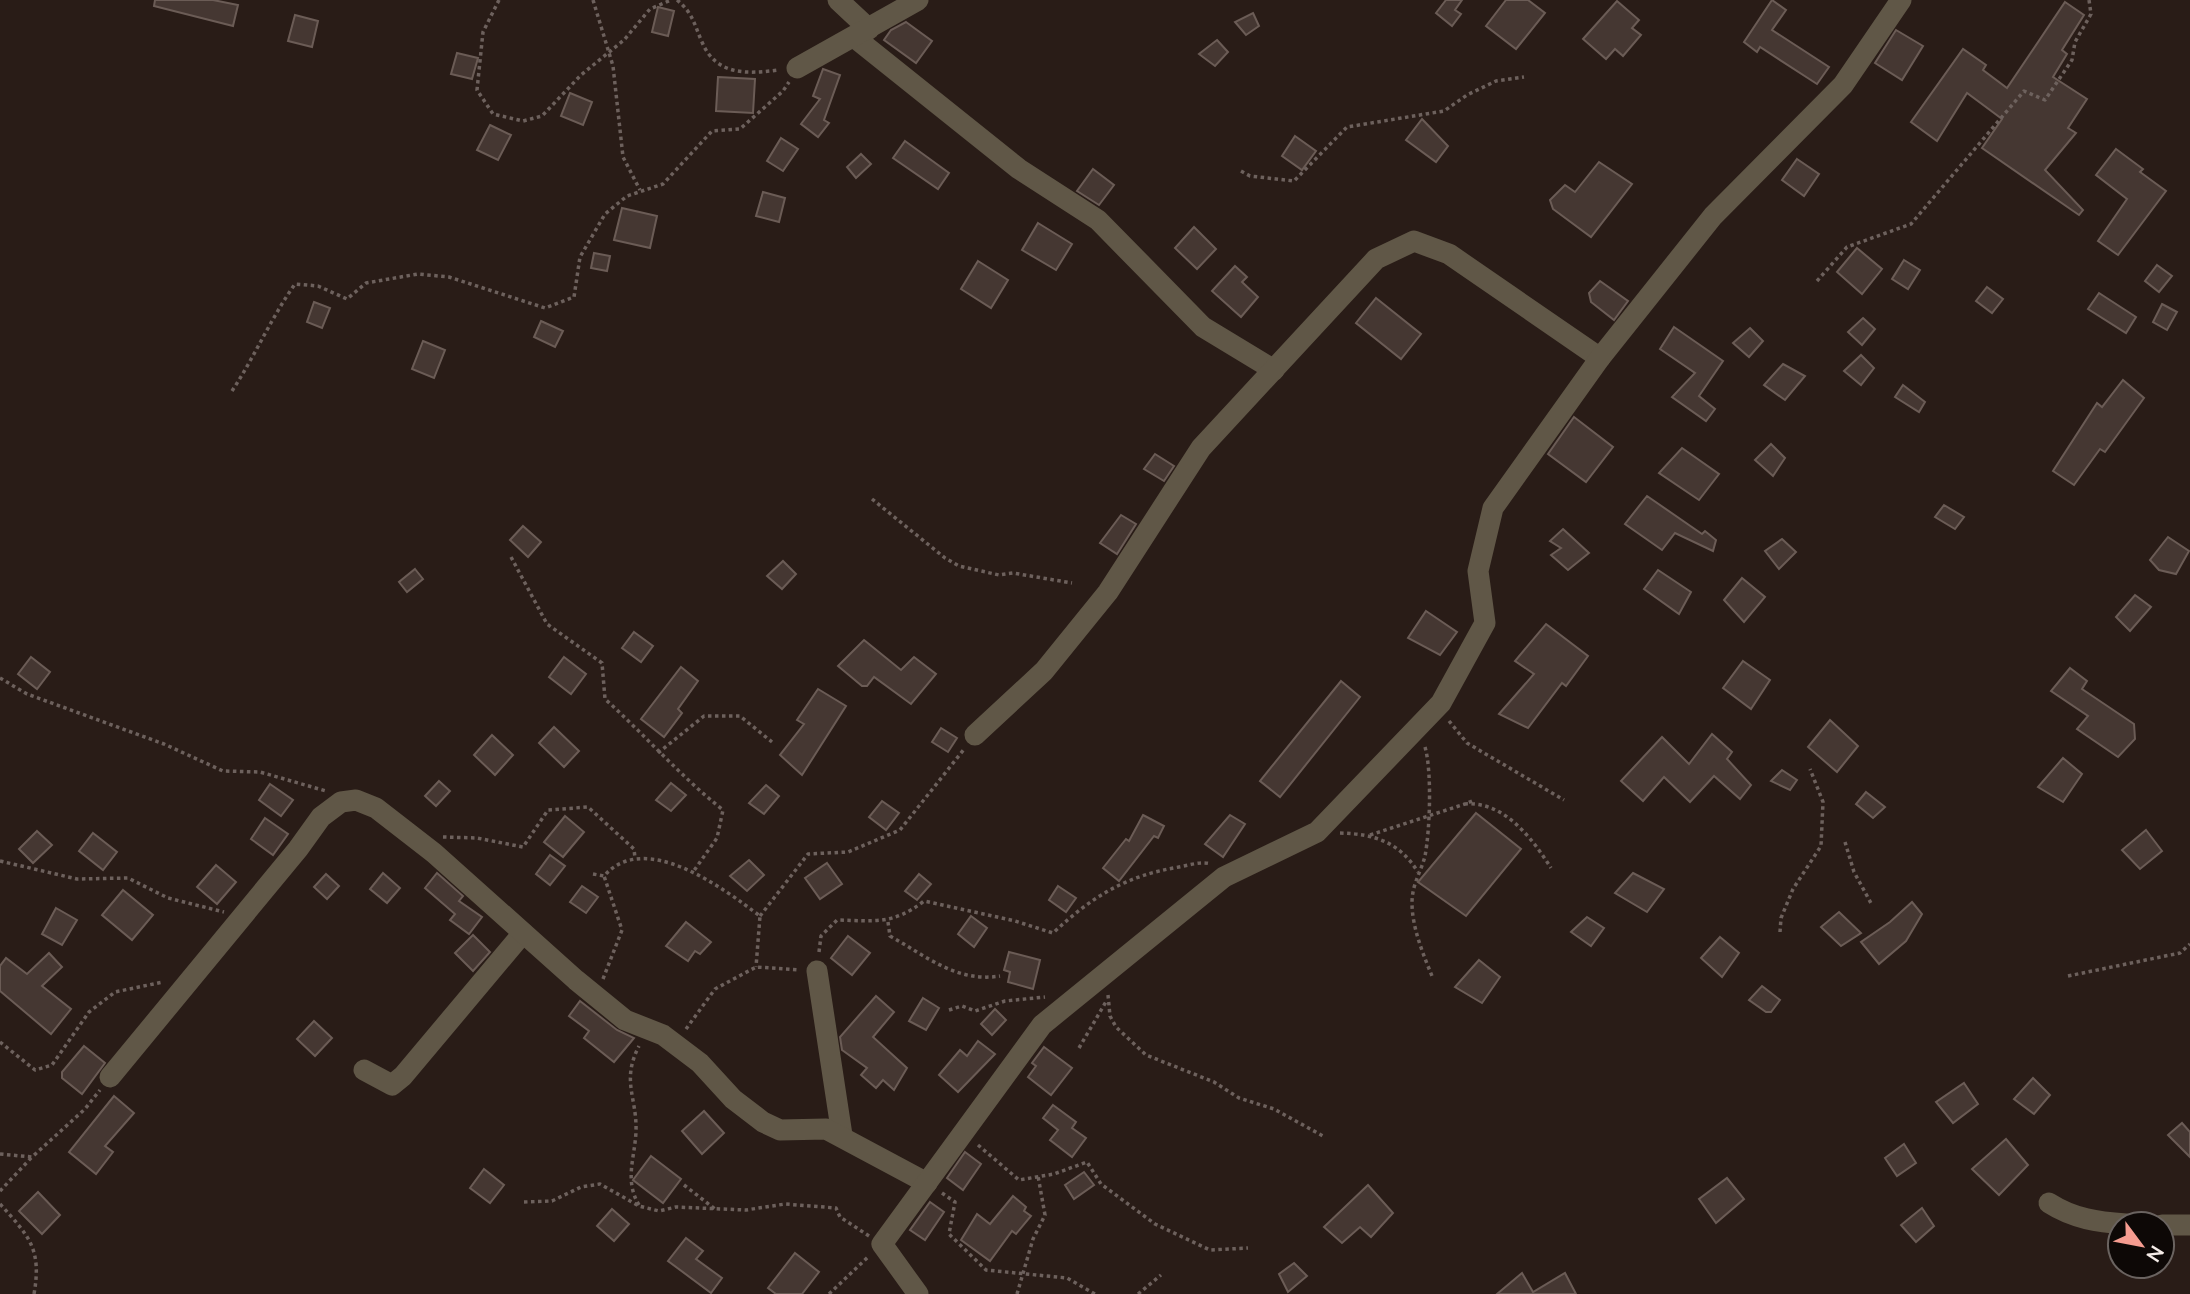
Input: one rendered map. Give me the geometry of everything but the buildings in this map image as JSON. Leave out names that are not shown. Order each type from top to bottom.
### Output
[{"type":"street","points":[[838,0],[862,33],[1019,169],[1098,220],[1203,327],[1274,370]]},
{"type":"street","points":[[797,68],[918,0]]},
{"type":"street","points":[[918,1294],[882,1244],[1041,1025],[1224,877],[1317,832],[1441,703],[1485,623],[1478,570],[1493,508],[1600,358],[1713,216],[1843,85],[1901,0]]},
{"type":"street","points":[[975,735],[1044,671],[1108,592],[1201,448],[1376,260],[1414,241],[1449,254],[1600,358]]},
{"type":"street","points":[[110,1077],[321,817],[341,802],[356,800],[394,819],[625,1020],[648,1029],[679,1047],[700,1063],[733,1099],[763,1122],[780,1130],[826,1129],[842,1135],[927,1183]]},
{"type":"street","points":[[364,1070],[392,1085],[403,1076],[523,933]]},
{"type":"street","points":[[817,971],[842,1135]]},
{"type":"street","points":[[2049,1203],[2071,1216],[2106,1221]]},
{"type":"path","points":[[499,0],[483,32],[477,90],[493,114],[523,121],[541,116],[581,75],[609,53],[649,9],[671,0]]},
{"type":"path","points":[[593,0],[609,53],[623,157],[640,190]]},
{"type":"path","points":[[677,0],[692,12],[703,46],[723,69],[748,74],[797,68]]},
{"type":"path","points":[[1817,281],[1847,247],[1911,223],[2024,92],[2045,100],[2072,60],[2075,42],[2091,14],[2089,0]]},
{"type":"path","points":[[232,391],[252,361],[273,315],[295,284],[318,286],[347,299],[366,283],[418,274],[449,276],[545,309],[574,297],[580,257],[589,237],[605,214],[640,190],[663,184],[712,131],[740,129],[783,92],[797,68]]},
{"type":"path","points":[[1241,171],[1250,176],[1294,181],[1347,127],[1444,111],[1466,95],[1496,81],[1524,77]]},
{"type":"path","points":[[872,499],[945,558],[959,566],[999,575],[1013,573],[1072,583]]},
{"type":"path","points":[[511,557],[547,624],[602,663],[605,699],[634,724],[657,752],[723,810],[717,838],[693,872]]},
{"type":"path","points":[[0,678],[27,694],[164,744],[223,771],[260,772],[356,800]]},
{"type":"path","points":[[1441,703],[1449,720],[1467,743],[1564,800]]},
{"type":"path","points":[[657,752],[704,716],[740,716],[772,741]]},
{"type":"path","points":[[1415,731],[1422,737],[1429,762],[1424,858],[1413,885],[1412,905],[1424,958],[1432,976]]},
{"type":"path","points":[[756,967],[760,916],[808,854],[848,852],[900,830],[975,735]]},
{"type":"path","points":[[1780,932],[1781,918],[1793,888],[1803,871],[1820,852],[1823,803],[1810,769]]},
{"type":"path","points":[[1465,804],[1472,801]]},
{"type":"path","points":[[1368,836],[1396,825],[1427,819],[1447,808],[1482,803],[1498,811],[1525,832],[1551,868]]},
{"type":"path","points":[[413,836],[477,838],[523,847],[548,810],[588,807],[634,849],[635,858]]},
{"type":"path","points":[[1317,832],[1385,839],[1404,851],[1418,872]]},
{"type":"path","points":[[1845,842],[1854,872],[1872,905]]},
{"type":"path","points":[[604,876],[612,867],[635,858],[666,860],[719,884],[760,916]]},
{"type":"path","points":[[0,861],[77,879],[128,878],[168,898],[198,908],[243,916]]},
{"type":"path","points":[[679,1047],[692,1018],[715,989],[756,967],[817,971],[821,936],[837,920],[888,922],[911,912],[924,901],[1015,921],[1053,933],[1083,905],[1109,888],[1155,870],[1206,862],[1238,870]]},
{"type":"path","points":[[593,874],[604,876]]},
{"type":"path","points":[[596,996],[622,930],[604,876]]},
{"type":"path","points":[[888,922],[890,936],[951,972],[985,978],[1000,976]]},
{"type":"path","points":[[2068,976],[2180,953],[2190,944]]},
{"type":"path","points":[[1109,970],[1110,1016],[1116,1027],[1146,1055],[1214,1082],[1239,1098],[1274,1109],[1323,1136]]},
{"type":"path","points":[[0,1042],[35,1070],[52,1065],[89,1012],[116,992],[157,981],[186,986]]},
{"type":"path","points":[[949,1010],[962,1006],[975,1012],[1005,1002],[1082,993]]},
{"type":"path","points":[[1079,1048],[1108,998]]},
{"type":"path","points":[[639,1206],[631,1192],[630,1176],[636,1131],[628,1074],[648,1029]]},
{"type":"path","points":[[0,1191],[32,1157],[85,1109],[110,1077]]},
{"type":"path","points":[[964,1132],[1018,1180],[1087,1162],[1101,1184],[1155,1224],[1210,1250],[1248,1248]]},
{"type":"path","points":[[0,1154],[32,1157]]},
{"type":"path","points":[[1017,1294],[1026,1273],[1034,1239],[1045,1215],[1038,1176]]},
{"type":"path","points":[[927,1183],[955,1202],[950,1234],[986,1270],[1067,1278],[1095,1294]]},
{"type":"path","points":[[524,1202],[552,1200],[581,1187],[600,1184],[639,1206],[659,1211],[677,1207],[716,1210],[785,1204],[836,1208],[840,1217],[882,1244],[829,1294]]},
{"type":"path","points":[[684,1185],[716,1210]]},
{"type":"path","points":[[0,1204],[31,1240],[39,1269],[34,1294]]},
{"type":"path","points":[[1138,1294],[1161,1275]]}]
